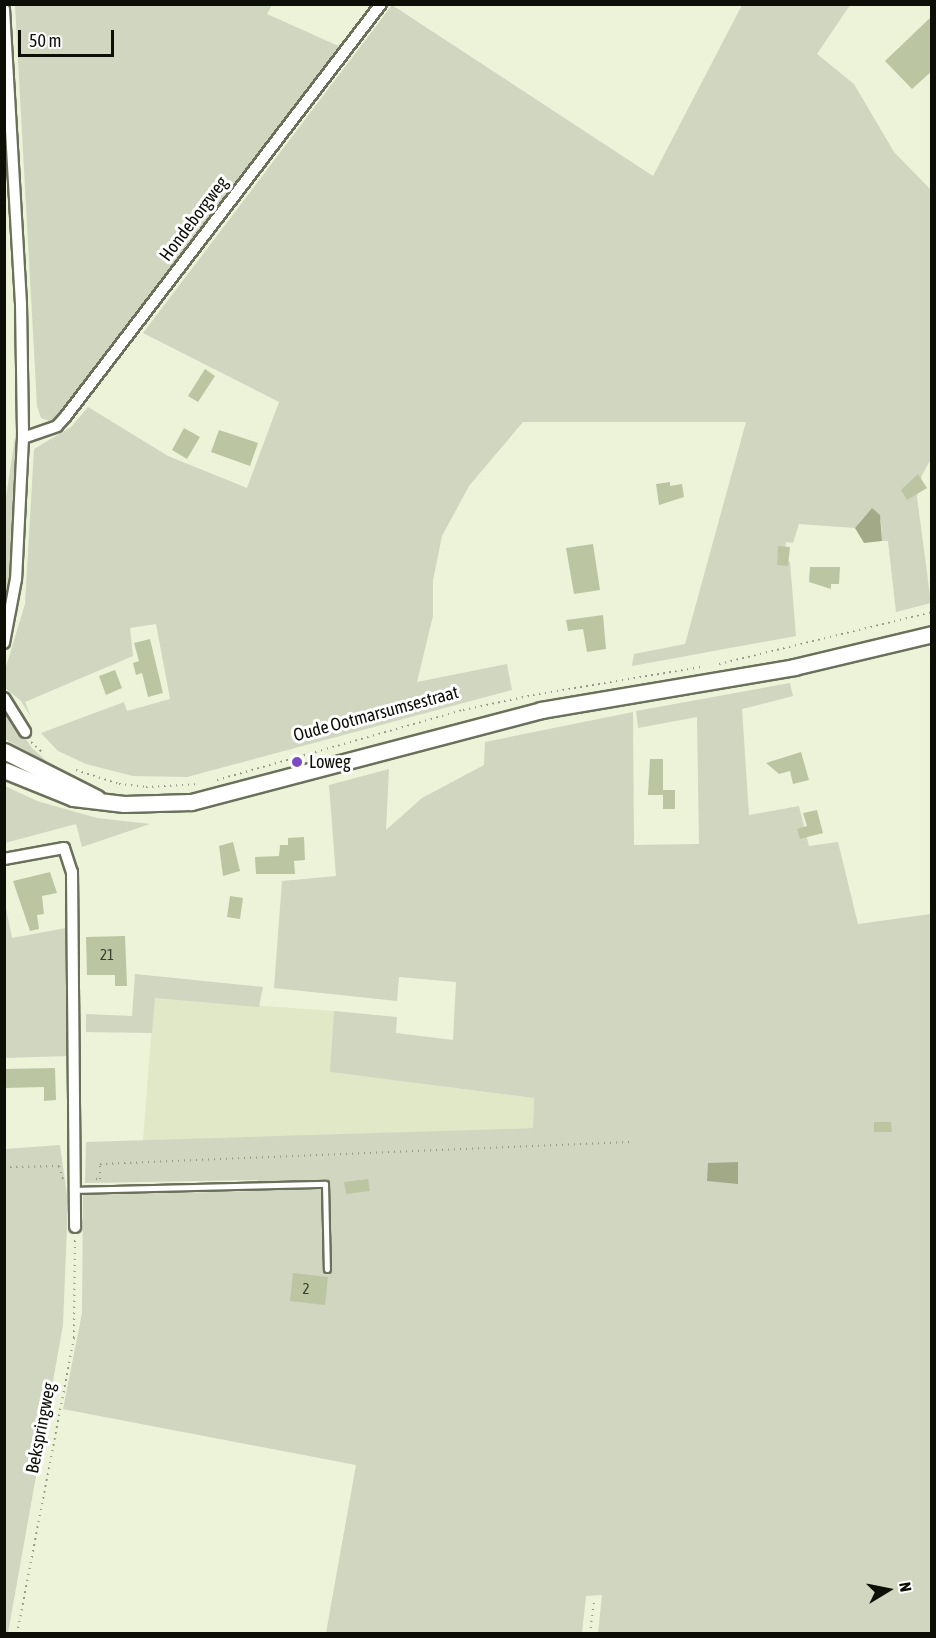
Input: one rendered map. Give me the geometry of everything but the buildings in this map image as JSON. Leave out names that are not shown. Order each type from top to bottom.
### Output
[{"type":"main road","name":"Oude Ootmarsumsestraat","points":[[4,770],[73,798],[161,805],[215,798],[431,736],[541,710],[794,667],[932,634]]},
{"type":"main road","name":"Oude Ootmarsumsestraat","points":[[4,751],[102,801]]},
{"type":"street","name":"Hondeborgweg","points":[[23,438],[50,430],[66,416],[381,4]]},
{"type":"street","points":[[4,9],[21,293],[23,438],[16,579],[4,643]]},
{"type":"street","points":[[4,698],[25,732]]},
{"type":"street","points":[[4,859],[64,848],[72,872],[75,1227]]},
{"type":"lane","points":[[74,1190],[325,1184],[327,1269]]},
{"type":"path","points":[[718,665],[792,649],[932,612]]},
{"type":"path","name":"Oude Ootmarsumsestraat","points":[[212,781],[475,708],[708,666]]},
{"type":"path","points":[[25,732],[32,745],[53,759]]},
{"type":"path","points":[[69,768],[119,784],[157,787],[201,784]]},
{"type":"path","points":[[91,1179],[100,1179],[100,1164],[631,1142]]},
{"type":"path","points":[[4,1167],[58,1166]]},
{"type":"path","name":"Bekspringweg","points":[[17,1634],[74,1338],[75,1227]]},
{"type":"path","points":[[590,1634],[594,1600]]},
{"type":"shaded area","points":[[15,5],[272,5],[267,14],[343,48],[61,416],[50,421],[41,418],[37,406]]},
{"type":"shaded area","points":[[392,5],[653,176],[742,5],[850,5],[817,54],[854,84],[894,152],[931,190],[931,459],[922,475],[917,497],[931,603],[896,612],[888,541],[882,541],[881,521],[872,508],[855,528],[799,524],[793,543],[786,542],[783,561],[790,562],[796,636],[632,666],[634,654],[685,644],[746,422],[523,422],[469,486],[442,536],[433,580],[433,616],[417,682],[507,664],[512,690],[187,777],[133,776],[86,764],[58,751],[41,733],[124,702],[127,711],[170,699],[156,624],[130,628],[133,656],[25,702],[31,717],[21,701],[5,688],[5,670],[25,604],[34,449],[71,427],[88,407],[168,456],[247,488],[279,402],[143,333]]},
{"type":"shaded area","points":[[19,410],[13,561],[5,626],[5,504]]},
{"type":"shaded area","points":[[872,508],[880,515],[882,541],[864,543],[855,528]]},
{"type":"shaded area","points":[[790,683],[793,696],[742,709],[749,815],[799,806],[809,846],[838,842],[858,924],[931,914],[931,1633],[598,1633],[602,1595],[586,1596],[582,1633],[326,1633],[356,1465],[63,1409],[82,1313],[83,1195],[256,1191],[258,1180],[85,1183],[86,1142],[533,1128],[534,1098],[330,1072],[334,1011],[397,1017],[396,1033],[453,1040],[456,982],[399,977],[397,1001],[274,988],[282,881],[336,876],[329,785],[389,769],[386,830],[422,798],[484,765],[485,742],[633,712],[634,845],[699,844],[697,717],[638,728],[636,711]]},
{"type":"shaded area","points":[[4,707],[32,748],[50,764],[5,739]]},
{"type":"shaded area","points":[[5,786],[37,801],[97,818],[150,824],[82,847],[76,824],[5,843]]},
{"type":"shaded area","points":[[4,898],[12,938],[66,928],[69,1056],[5,1058]]},
{"type":"shaded area","points":[[135,974],[263,987],[259,1007],[155,998],[152,1033],[86,1032],[86,1014],[132,1016]]},
{"type":"shaded area","points":[[154,998],[334,1011],[331,1072],[534,1098],[533,1128],[143,1141]]},
{"type":"shaded area","points":[[60,1145],[68,1202],[63,1325],[8,1633],[5,1633],[5,1149]]},
{"type":"shaded area","points":[[738,1162],[738,1184],[707,1181],[708,1163]]},
{"type":"place","name":"Loweg","points":[[297,762]]}]
